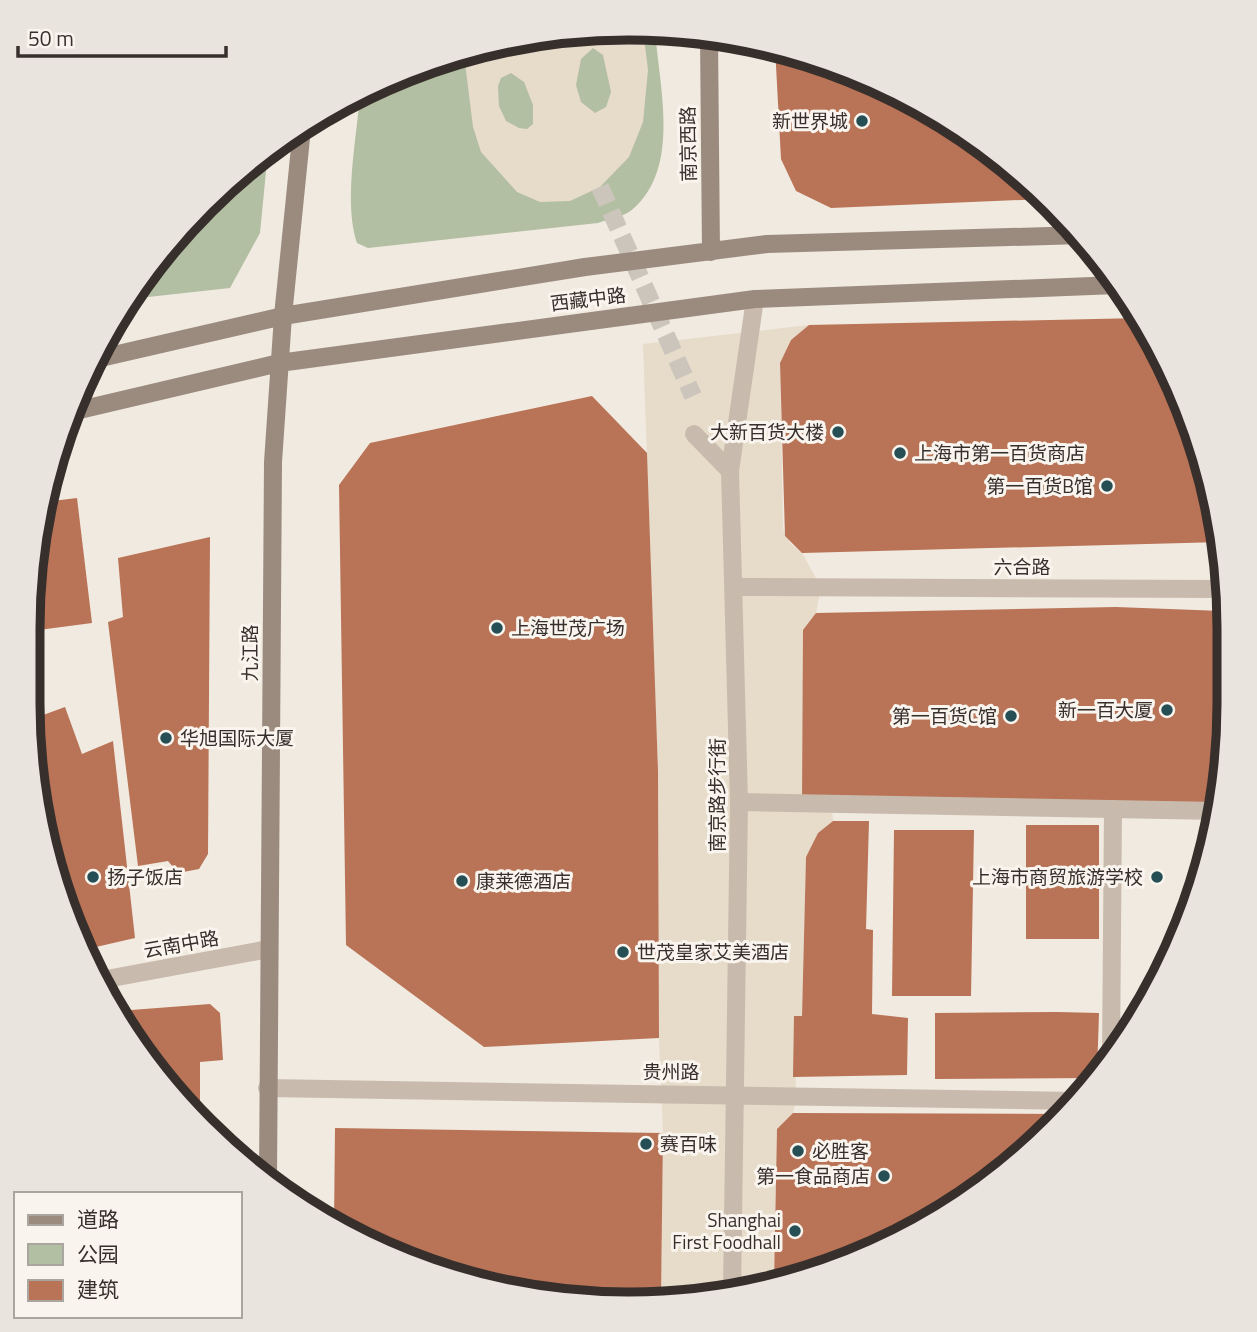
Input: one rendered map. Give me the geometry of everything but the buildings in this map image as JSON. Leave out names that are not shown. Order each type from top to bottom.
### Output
[{"type":"main road","name":"南京西路","points":[[709,46],[711,251]]},
{"type":"main road","name":"九江路","points":[[268,1168],[273,462],[283,316],[301,140]]},
{"type":"main road","name":"西藏中路","points":[[107,357],[283,316],[585,267],[711,251],[767,244],[1066,235]]},
{"type":"main road","name":"西藏中路","points":[[83,409],[279,363],[755,299],[1106,285]]},
{"type":"street","name":"南京路步行街","points":[[732,1282],[739,802],[730,471],[755,299]]},
{"type":"street","points":[[694,434],[730,471]]},
{"type":"street","name":"六合路","points":[[734,587],[1215,589]]},
{"type":"street","points":[[739,802],[1206,811]]},
{"type":"street","points":[[1111,1040],[1113,809]]},
{"type":"street","name":"云南中路","points":[[109,979],[269,949]]},
{"type":"street","name":"贵州路","points":[[267,1088],[1062,1101]]},
{"type":"green space","points":[[628,40],[656,41],[664,125],[662,149],[648,192],[633,209],[621,216],[598,223],[368,248],[357,243],[353,227],[352,169],[359,106],[403,85],[476,60],[552,45]]},
{"type":"green space","points":[[267,165],[260,233],[230,288],[142,298],[186,241],[241,186]]},
{"type":"shaded area","points":[[644,41],[648,70],[643,122],[629,157],[600,187],[570,201],[540,202],[517,192],[481,152],[473,127],[465,63],[552,45]],"holes":[[[593,48],[603,55],[611,92],[606,107],[595,113],[581,102],[576,85],[581,59]],[[511,73],[524,82],[533,105],[533,124],[527,129],[506,121],[499,106],[498,86],[501,78]]]},
{"type":"shaded area","points":[[809,325],[791,340],[780,363],[783,528],[790,543],[802,553],[821,587],[816,613],[833,821],[818,833],[806,857],[802,1016],[794,1017],[796,1095],[793,1113],[777,1129],[774,1273],[705,1287],[661,1290],[663,1133],[659,1038],[658,771],[643,344]]},
{"type":"tunnel","points":[[600,187],[693,396]]},
{"type":"place","name":"新世界城","points":[[862,121]]},
{"type":"place","name":"大新百货大楼","points":[[838,432]]},
{"type":"place","name":"上海市第一百货商店","points":[[900,453]]},
{"type":"place","name":"第一百货B馆","points":[[1107,486]]},
{"type":"place","name":"上海世茂广场","points":[[497,628]]},
{"type":"place","name":"新一百大厦","points":[[1167,710]]},
{"type":"place","name":"第一百货C馆","points":[[1011,716]]},
{"type":"place","name":"华旭国际大厦","points":[[166,738]]},
{"type":"place","name":"扬子饭店","points":[[93,877]]},
{"type":"place","name":"上海市商贸旅游学校","points":[[1157,877]]},
{"type":"place","name":"康莱德酒店","points":[[462,881]]},
{"type":"place","name":"世茂皇家艾美酒店","points":[[623,952]]},
{"type":"place","name":"赛百味","points":[[646,1144]]},
{"type":"place","name":"必胜客","points":[[798,1151]]},
{"type":"place","name":"第一食品商店","points":[[884,1176]]},
{"type":"place","name":"Shanghai First Foodhall","points":[[795,1231]]}]
